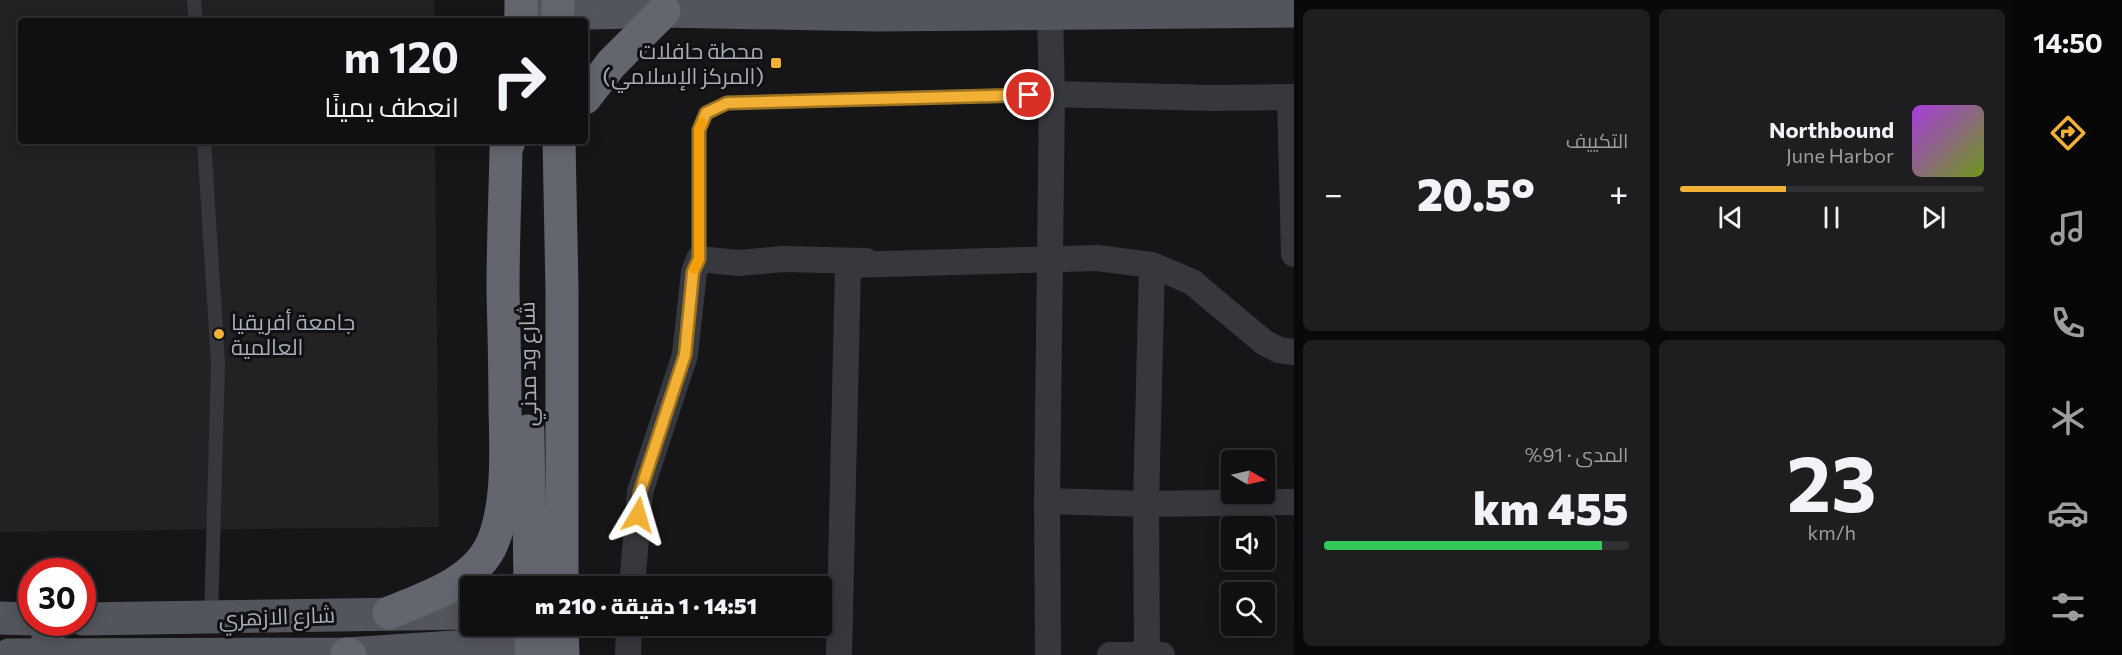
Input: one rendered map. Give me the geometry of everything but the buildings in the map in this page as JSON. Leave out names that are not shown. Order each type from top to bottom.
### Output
[{"type":"highway","points":[[588,94],[611,64],[664,11]]},
{"type":"highway","points":[[389,613],[437,592],[472,570],[489,549],[496,530],[505,484],[503,289],[508,144]]},
{"type":"highway","name":"شارع ود مدني","points":[[522,144],[530,576]]},
{"type":"highway","name":"شارع ود مدني","points":[[559,144],[562,290],[562,576]]},
{"type":"main road","points":[[521,12],[664,11],[878,15],[1294,11]]},
{"type":"main road","name":"شارع الازهري","points":[[96,619],[460,614]]},
{"type":"main road","points":[[0,618],[18,619]]},
{"type":"main road","points":[[48,636],[48,654]]},
{"type":"main road","points":[[9,655],[349,655],[547,640]]},
{"type":"street","points":[[1048,655],[1047,501],[1052,94],[1050,14]]},
{"type":"street","points":[[1052,94],[1212,98],[1292,97],[1294,254]]},
{"type":"street","points":[[839,655],[849,265],[1097,258],[1152,265],[1192,282],[1265,342],[1279,350],[1294,352]]},
{"type":"street","points":[[633,576],[640,492],[685,355],[693,272],[699,259],[738,263],[783,259],[921,262]]},
{"type":"street","points":[[1110,655],[1152,655],[1146,504],[1152,265]]},
{"type":"street","points":[[1047,501],[1146,504],[1294,502]]},
{"type":"street","points":[[628,655],[629,636]]},
{"type":"lane","points":[[194,0],[196,18]]},
{"type":"lane","points":[[699,259],[699,130],[706,113],[727,103],[1052,94]]},
{"type":"lane","points":[[204,144],[218,363],[216,502],[211,618]]},
{"type":"shaded area","name":"جامعة أفريقيا العالمية","points":[[0,0],[434,0],[434,18],[18,18],[18,144],[435,144],[439,527],[0,532]]},
{"type":"slow traffic","points":[[694,269],[699,259],[699,130],[702,123]]},
{"type":"place","name":"محطة حافلات (المركز الإسلامي)","points":[[776,63]]},
{"type":"place","name":"جامعة أفريقيا العالمية","points":[[219,334]]},
{"type":"route","points":[[638,515],[640,492],[685,355],[693,272],[699,259],[699,130],[706,113],[727,103],[1029,95]]}]
